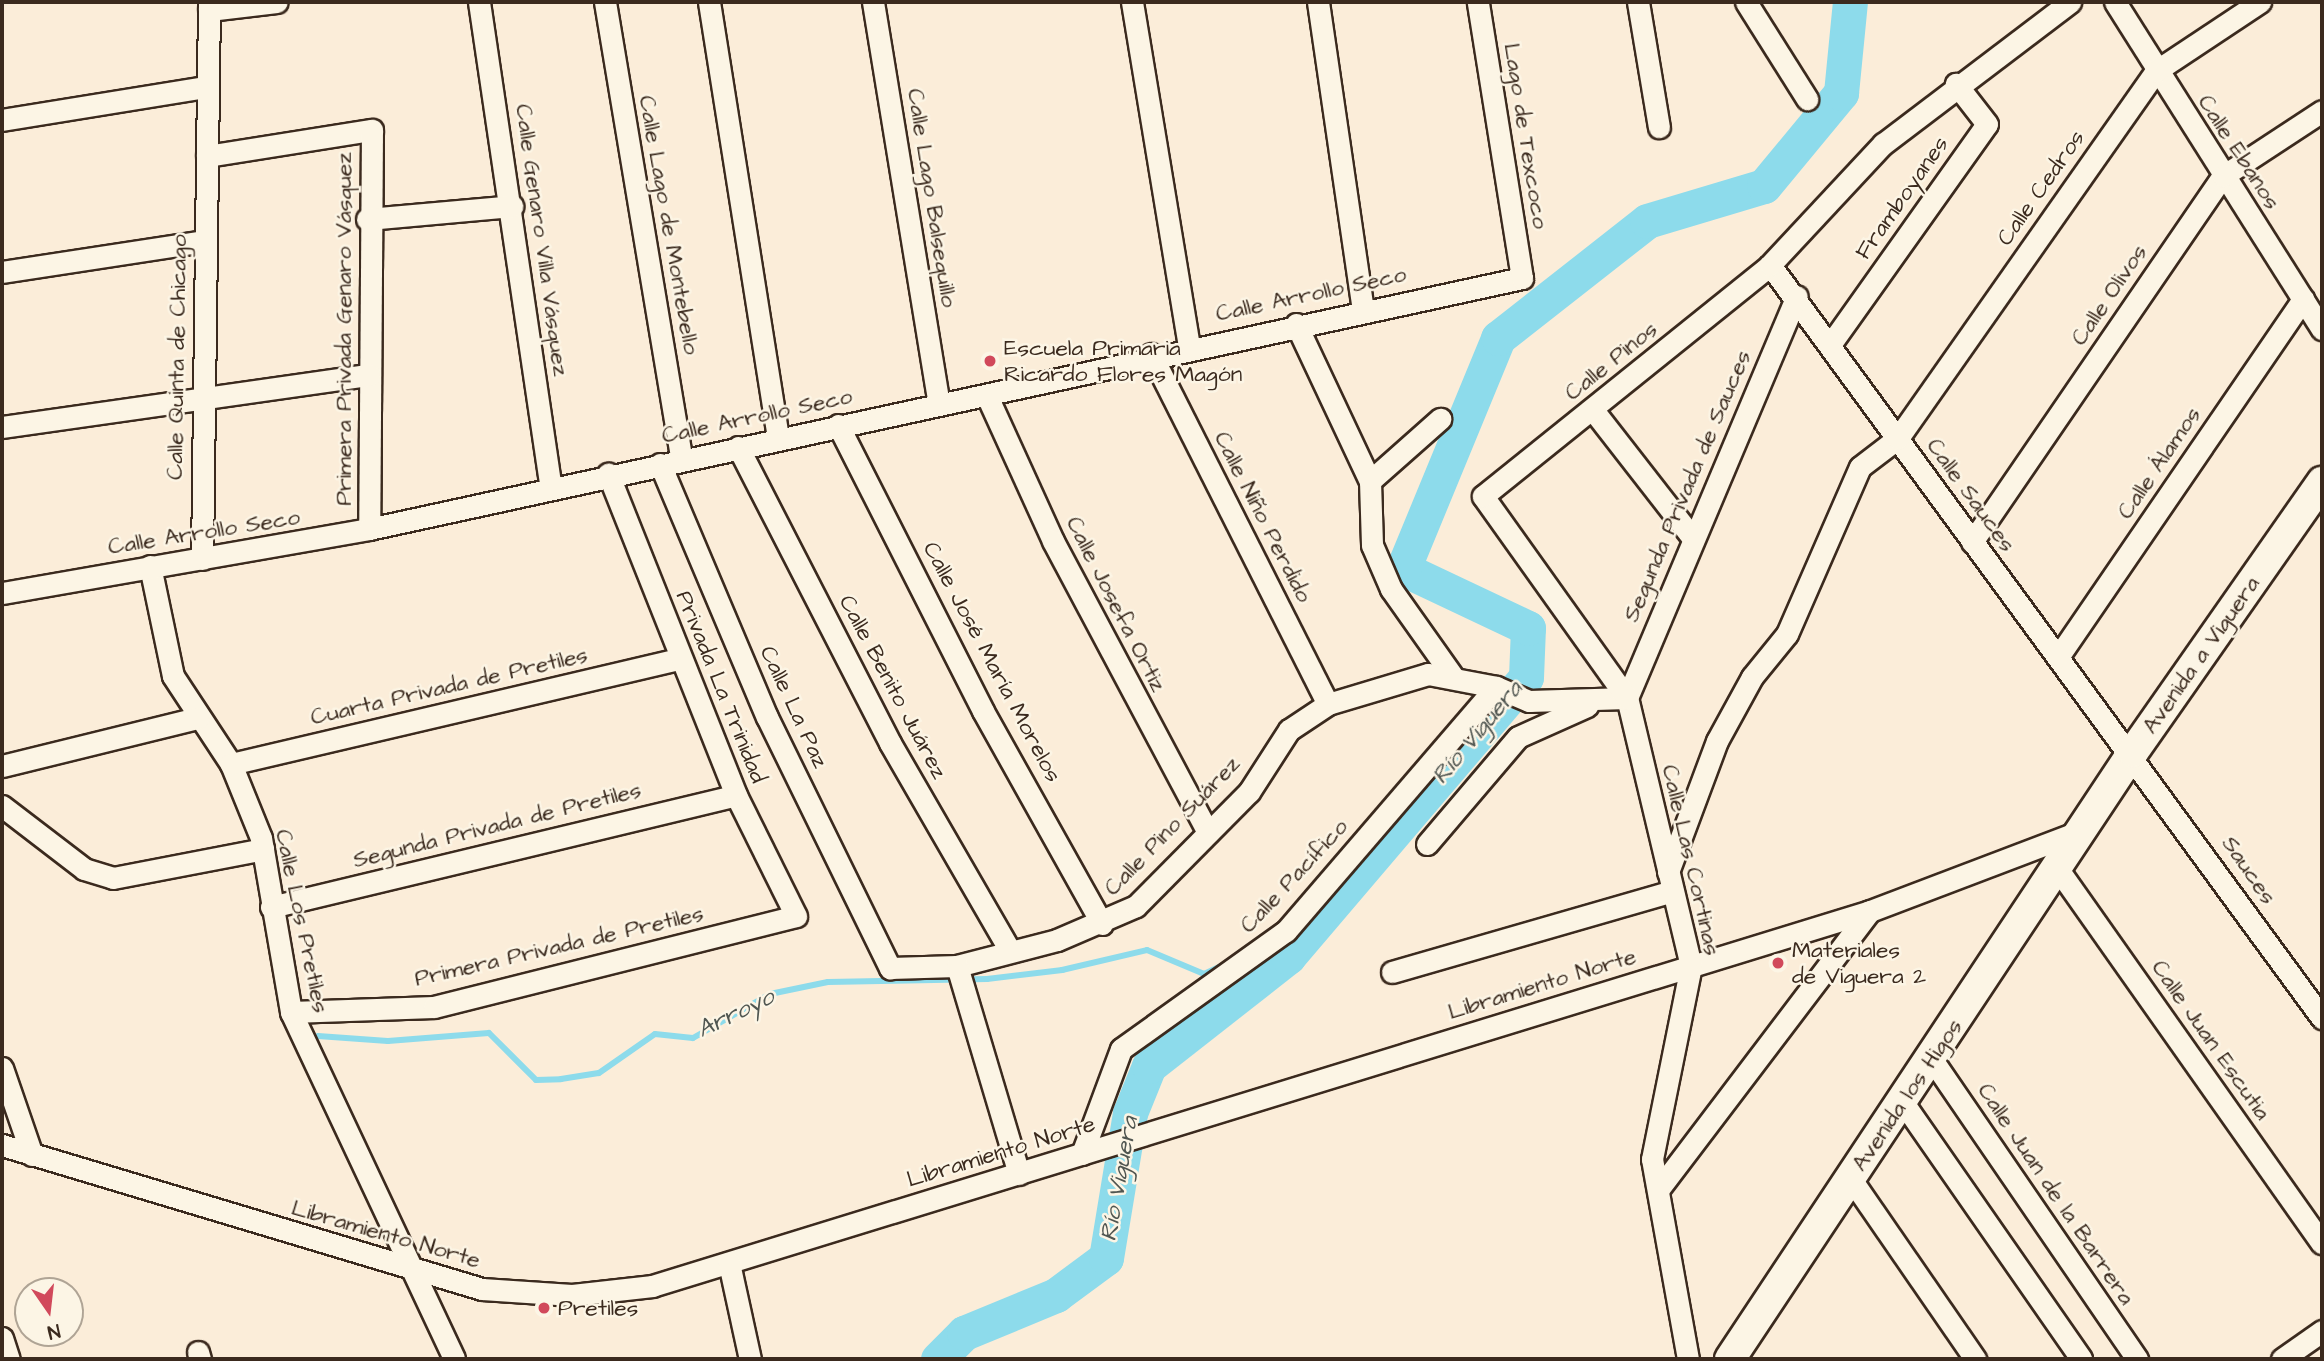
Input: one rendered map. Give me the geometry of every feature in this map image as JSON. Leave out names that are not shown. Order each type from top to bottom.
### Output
[{"type":"street","points":[[209,6],[278,2]]},
{"type":"street","name":"Calle Genaro Villa Vásquez","points":[[479,2],[512,206],[551,487]]},
{"type":"street","name":"Calle Lago de Montebello","points":[[605,2],[681,458]]},
{"type":"street","points":[[709,2],[778,437]]},
{"type":"street","name":"Calle Lago Balsequillo","points":[[873,2],[939,404]]},
{"type":"street","points":[[1132,2],[1189,346]]},
{"type":"street","points":[[1318,2],[1363,310]]},
{"type":"street","name":"Lago de Texcoco","points":[[1478,2],[1522,278]]},
{"type":"street","points":[[1638,2],[1659,127]]},
{"type":"street","points":[[1746,2],[1807,99]]},
{"type":"street","name":"Calle Pinos","points":[[1483,496],[1770,265],[1883,144],[1956,84],[2070,2]]},
{"type":"street","name":"Calle Ebanos","points":[[2115,2],[2155,71],[2322,329]]},
{"type":"street","name":"Calle Cedros","points":[[1671,881],[1717,741],[1752,677],[1787,635],[1860,467],[1898,438],[2155,71],[2260,2]]},
{"type":"street","name":"Calle Quinta de Chicago","points":[[202,559],[209,6]]},
{"type":"street","name":"Framboyanes","points":[[1832,342],[1987,124],[1956,84]]},
{"type":"street","points":[[2,120],[206,87]]},
{"type":"street","name":"Calle Olivos","points":[[1972,542],[2224,176],[2322,111]]},
{"type":"street","name":"Primera Privada Genaro Vásquez","points":[[207,156],[372,130],[367,219],[369,529]]},
{"type":"street","points":[[367,219],[512,206]]},
{"type":"street","points":[[2,272],[205,241]]},
{"type":"street","name":"Calle Sauces","points":[[1770,265],[1832,342],[1972,542],[2133,752]]},
{"type":"street","name":"Calle Arrollo Seco","points":[[2,593],[369,529],[778,437],[987,396],[1151,354],[1522,278]]},
{"type":"street","name":"Segunda Privada de Sauces","points":[[1627,698],[1691,536],[1797,296]]},
{"type":"street","name":"Calle Álamos","points":[[2058,656],[2303,299]]},
{"type":"street","points":[[1296,324],[1370,481],[1372,545],[1391,589],[1454,678]]},
{"type":"street","name":"Calle Niño Perdido","points":[[1151,354],[1328,704]]},
{"type":"street","points":[[2,426],[202,403],[369,375]]},
{"type":"street","name":"Calle Josefa Ortiz","points":[[987,396],[1053,541],[1208,832]]},
{"type":"street","points":[[1593,410],[1691,536]]},
{"type":"street","points":[[1370,481],[1440,419]]},
{"type":"street","name":"Calle José María Morelos","points":[[838,425],[983,711],[1102,924]]},
{"type":"street","name":"Calle Benito Juárez","points":[[738,447],[890,743],[1009,949]]},
{"type":"street","name":"Calle La Paz","points":[[660,464],[767,718],[890,968]]},
{"type":"street","name":"Privada La Trinidad","points":[[608,474],[736,795],[796,916]]},
{"type":"street","name":"Avenida a Viguera","points":[[2083,830],[2133,752],[2322,482]]},
{"type":"street","name":"Calle Las Cortinas","points":[[1483,496],[1627,698],[1671,881],[1690,966],[1652,1159],[1689,1359]]},
{"type":"street","name":"Calle Los Pretiles","points":[[150,566],[173,676],[198,718],[231,764],[263,849],[291,1013],[419,1275],[454,1359]]},
{"type":"street","name":"Cuarta Privada de Pretiles","points":[[231,764],[680,659]]},
{"type":"street","name":"Calle Pino Suárez","points":[[890,968],[961,977],[1009,949],[1102,924],[1136,906],[1249,792],[1289,730],[1328,704],[1428,674],[1496,687],[1530,701],[1627,698]]},
{"type":"street","name":"Calle Pacífico","points":[[1082,1154],[1121,1049],[1239,970],[1286,931],[1496,687]]},
{"type":"street","points":[[1426,844],[1518,737],[1598,700]]},
{"type":"street","points":[[2,766],[198,718]]},
{"type":"street","name":"Sauces","points":[[2133,752],[2322,1018]]},
{"type":"street","name":"Segunda Privada de Pretiles","points":[[271,907],[736,795]]},
{"type":"street","points":[[2,806],[84,869],[113,878],[263,849]]},
{"type":"street","name":"Avenida los Higos","points":[[1730,1359],[2083,830]]},
{"type":"street","name":"Libramiento Norte","points":[[2,1146],[419,1275],[482,1289],[572,1295],[652,1286],[1870,911],[2083,830]]},
{"type":"street","name":"Calle Juan Escutia","points":[[2057,868],[2322,1243]]},
{"type":"street","points":[[1392,972],[1671,881]]},
{"type":"street","points":[[1658,1191],[1870,911]]},
{"type":"street","name":"Primera Privada de Pretiles","points":[[291,1013],[434,1007],[796,916]]},
{"type":"street","points":[[961,977],[1019,1174]]},
{"type":"street","name":"Calle Juan de la Barrera","points":[[1931,1058],[2137,1359]]},
{"type":"street","points":[[2,1068],[32,1155]]},
{"type":"street","points":[[1902,1101],[2081,1359]]},
{"type":"street","points":[[1851,1179],[1975,1359]]},
{"type":"street","points":[[729,1263],[750,1359]]},
{"type":"street","points":[[2282,1359],[2322,1331]]},
{"type":"street","points":[[2,1338],[9,1359]]},
{"type":"waterway","name":"Río Viguera","points":[[938,1359],[964,1333],[1056,1295],[1106,1258],[1130,1113],[1149,1066],[1288,957],[1526,677],[1528,628],[1403,569],[1498,338],[1647,221],[1764,186],[1841,93],[1850,2]]},
{"type":"waterway","name":"Arroyo","points":[[318,1036],[388,1041],[489,1033],[536,1080],[561,1079],[599,1073],[655,1034],[693,1038],[770,994],[828,982],[987,979],[1062,970],[1147,950],[1204,974],[1221,966]]},
{"type":"waterway","name":"Arroyo","points":[[1236,969],[1251,983]]},
{"type":"place","name":"Escuela Primaria Ricardo Flores Magón","points":[[990,361]]},
{"type":"place","name":"Materiales de Viguera 2","points":[[1778,963]]},
{"type":"place","name":"Pretiles","points":[[544,1308]]}]
